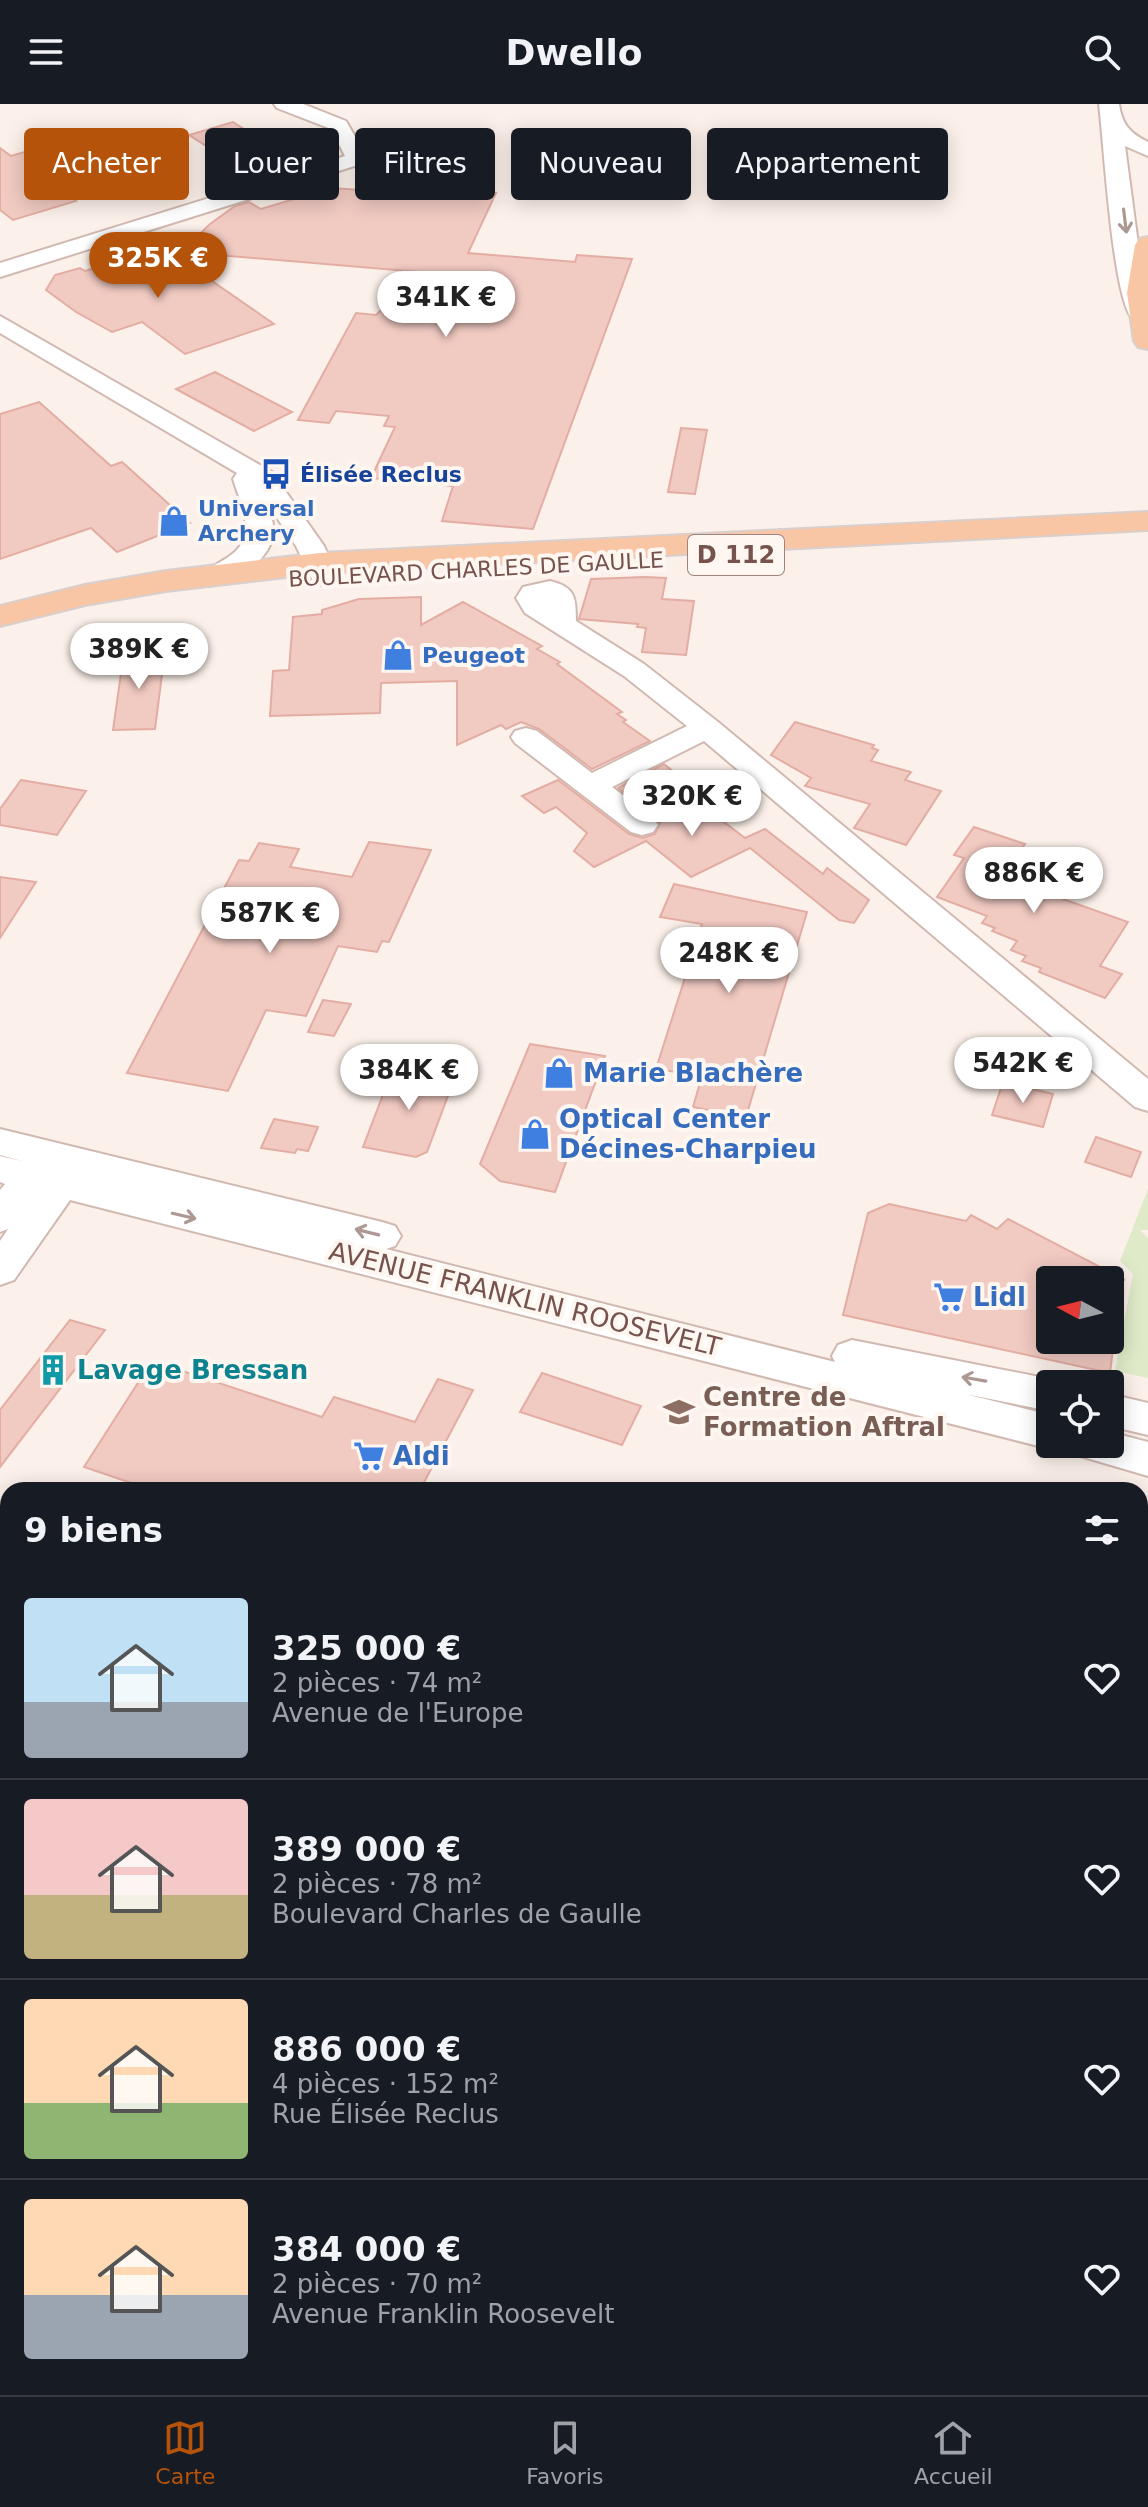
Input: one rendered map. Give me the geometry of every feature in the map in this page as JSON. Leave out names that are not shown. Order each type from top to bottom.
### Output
[{"type":"main road","points":[[1148,245],[1143,263],[1139,312],[1148,341]]},
{"type":"main road","name":"D 112","points":[[307,571],[1148,521]]},
{"type":"main road","name":"BOULEVARD CHARLES DE GAULLE","points":[[0,616],[85,595],[219,574],[1012,545],[1148,545]]},
{"type":"main road","name":"BOULEVARD CHARLES DE GAULLE","points":[[0,629],[110,603],[307,571]]},
{"type":"street","points":[[284,104],[339,125],[352,152]]},
{"type":"street","points":[[1110,110],[1121,136],[1148,150]]},
{"type":"street","points":[[1110,110],[1131,282],[1139,312]]},
{"type":"street","points":[[0,251],[352,152]]},
{"type":"street","points":[[0,270],[352,152]]},
{"type":"street","points":[[0,323],[263,478],[307,571]]},
{"type":"street","points":[[219,450],[246,479],[307,571]]},
{"type":"street","points":[[219,574],[254,552],[259,544],[261,532],[246,479]]},
{"type":"street","points":[[562,624],[634,670],[707,728],[1148,1098]]},
{"type":"street","points":[[590,786],[707,728]]},
{"type":"street","points":[[526,737],[642,825]]},
{"type":"street","name":"AVENUE FRANKLIN ROOSEVELT","points":[[0,1142],[43,1169],[1036,1428]]},
{"type":"street","points":[[0,1218],[43,1169]]},
{"type":"street","points":[[0,1270],[43,1169]]},
{"type":"street","name":"AVENUE FRANKLIN ROOSEVELT","points":[[43,1169],[732,1326],[859,1358],[1036,1392]]},
{"type":"street","points":[[662,1333],[685,1329],[723,1336],[732,1326]]},
{"type":"street","points":[[1124,1413],[1148,1419]]},
{"type":"street","points":[[1124,1452],[1148,1459]]},
{"type":"green space","points":[[1148,1189],[1148,1230],[1140,1230],[1148,1238],[1148,1378],[1115,1370],[1118,1354],[1124,1354],[1124,1322],[1133,1274],[1120,1261]]},
{"type":"building","points":[[233,122],[242,128],[213,128]]},
{"type":"building","points":[[205,130],[205,145],[189,135]]},
{"type":"building","points":[[0,148],[11,156],[24,152],[24,200],[76,201],[13,220],[0,210]]},
{"type":"building","points":[[339,189],[355,190],[355,200],[493,200],[468,253],[575,262],[577,255],[632,259],[533,529],[442,521],[453,486],[371,478],[395,427],[384,426],[389,416],[336,411],[329,423],[298,420],[356,313],[376,315],[420,272],[182,252],[210,224],[235,206],[249,202],[261,209],[291,200],[339,200]]},
{"type":"building","points":[[163,247],[274,324],[185,354],[142,322],[112,332],[76,312],[46,290],[55,275],[80,268],[85,271]]},
{"type":"building","points":[[215,372],[292,412],[254,431],[176,389]]},
{"type":"building","points":[[39,402],[111,466],[122,462],[190,523],[117,552],[91,528],[0,559],[0,414]]},
{"type":"building","points":[[681,428],[707,430],[695,494],[668,492]]},
{"type":"building","points":[[666,578],[662,599],[694,601],[686,655],[642,652],[646,628],[637,627],[638,624],[579,619],[591,579]]},
{"type":"building","points":[[421,597],[421,625],[463,602],[542,646],[537,649],[560,662],[557,664],[622,712],[617,714],[626,720],[623,722],[650,741],[592,769],[539,729],[521,722],[506,729],[501,725],[457,745],[457,681],[381,683],[380,713],[270,716],[273,671],[289,670],[293,617],[322,614],[322,610],[359,599]]},
{"type":"building","points":[[165,651],[155,729],[113,730],[124,652]]},
{"type":"building","points":[[795,722],[874,745],[872,748],[878,750],[871,761],[911,772],[905,780],[941,791],[906,845],[854,828],[870,804],[805,786],[811,778],[771,755]]},
{"type":"building","points":[[664,764],[675,773],[665,777],[745,838],[765,829],[823,874],[827,868],[869,900],[854,923],[839,920],[750,848],[691,877],[646,841],[594,867],[574,851],[587,833],[556,807],[544,813],[522,796],[558,780],[629,834],[643,838],[655,834],[660,823],[618,788]]},
{"type":"building","points":[[21,780],[86,791],[57,835],[0,825],[0,809]]},
{"type":"building","points":[[974,827],[1025,844],[1004,873],[1045,889],[1043,892],[1128,922],[1100,966],[1122,974],[1105,998],[1039,972],[1041,968],[1022,961],[1026,956],[1011,950],[1017,941],[992,931],[995,928],[982,923],[987,916],[937,897],[964,858],[954,855]]},
{"type":"building","points":[[369,842],[431,850],[389,942],[382,941],[377,952],[338,946],[306,1016],[266,1010],[228,1091],[127,1073],[239,860],[249,861],[259,843],[299,849],[290,867],[352,877]]},
{"type":"building","points":[[0,877],[36,882],[0,938]]},
{"type":"building","points":[[674,884],[807,912],[746,1117],[741,1116],[739,1123],[706,1117],[708,1110],[693,1107],[702,1076],[656,1069],[702,924],[660,917]]},
{"type":"building","points":[[323,1000],[351,1004],[334,1036],[308,1032]]},
{"type":"building","name":"Optical Center Décines-Charpieu","points":[[530,1044],[605,1056],[555,1192],[500,1181],[480,1164]]},
{"type":"building","points":[[394,1066],[455,1077],[427,1152],[416,1157],[363,1147]]},
{"type":"building","points":[[1003,1082],[1053,1094],[1043,1127],[992,1115]]},
{"type":"building","points":[[274,1119],[318,1127],[308,1151],[297,1149],[295,1153],[261,1148]]},
{"type":"building","points":[[1096,1137],[1141,1152],[1131,1177],[1085,1162]]},
{"type":"building","name":"Lidl","points":[[889,1204],[966,1221],[971,1215],[997,1229],[1008,1219],[1098,1266],[1036,1266],[1036,1354],[1112,1354],[1110,1370],[1096,1370],[843,1315],[868,1213]]},
{"type":"building","name":"Lavage Bressan","points":[[70,1320],[105,1330],[0,1467],[0,1410]]},
{"type":"building","points":[[152,1361],[322,1417],[334,1397],[415,1422],[438,1379],[473,1390],[424,1482],[128,1482],[84,1467]]},
{"type":"building","points":[[542,1373],[641,1406],[622,1445],[520,1412]]},
{"type":"place","name":"Élisée Reclus","points":[[276,474]]},
{"type":"place","name":"Universal Archery","points":[[174,521]]},
{"type":"place","name":"Peugeot","points":[[398,655]]},
{"type":"place","name":"Marie Blachère","points":[[559,1073]]},
{"type":"place","name":"Optical Center Décines-Charpieu","points":[[535,1134]]},
{"type":"place","name":"Lidl","points":[[949,1297]]},
{"type":"place","name":"Lavage Bressan","points":[[53,1370]]},
{"type":"place","name":"Centre de Formation Aftral","points":[[679,1412]]},
{"type":"place","name":"Aldi","points":[[369,1456]]}]
